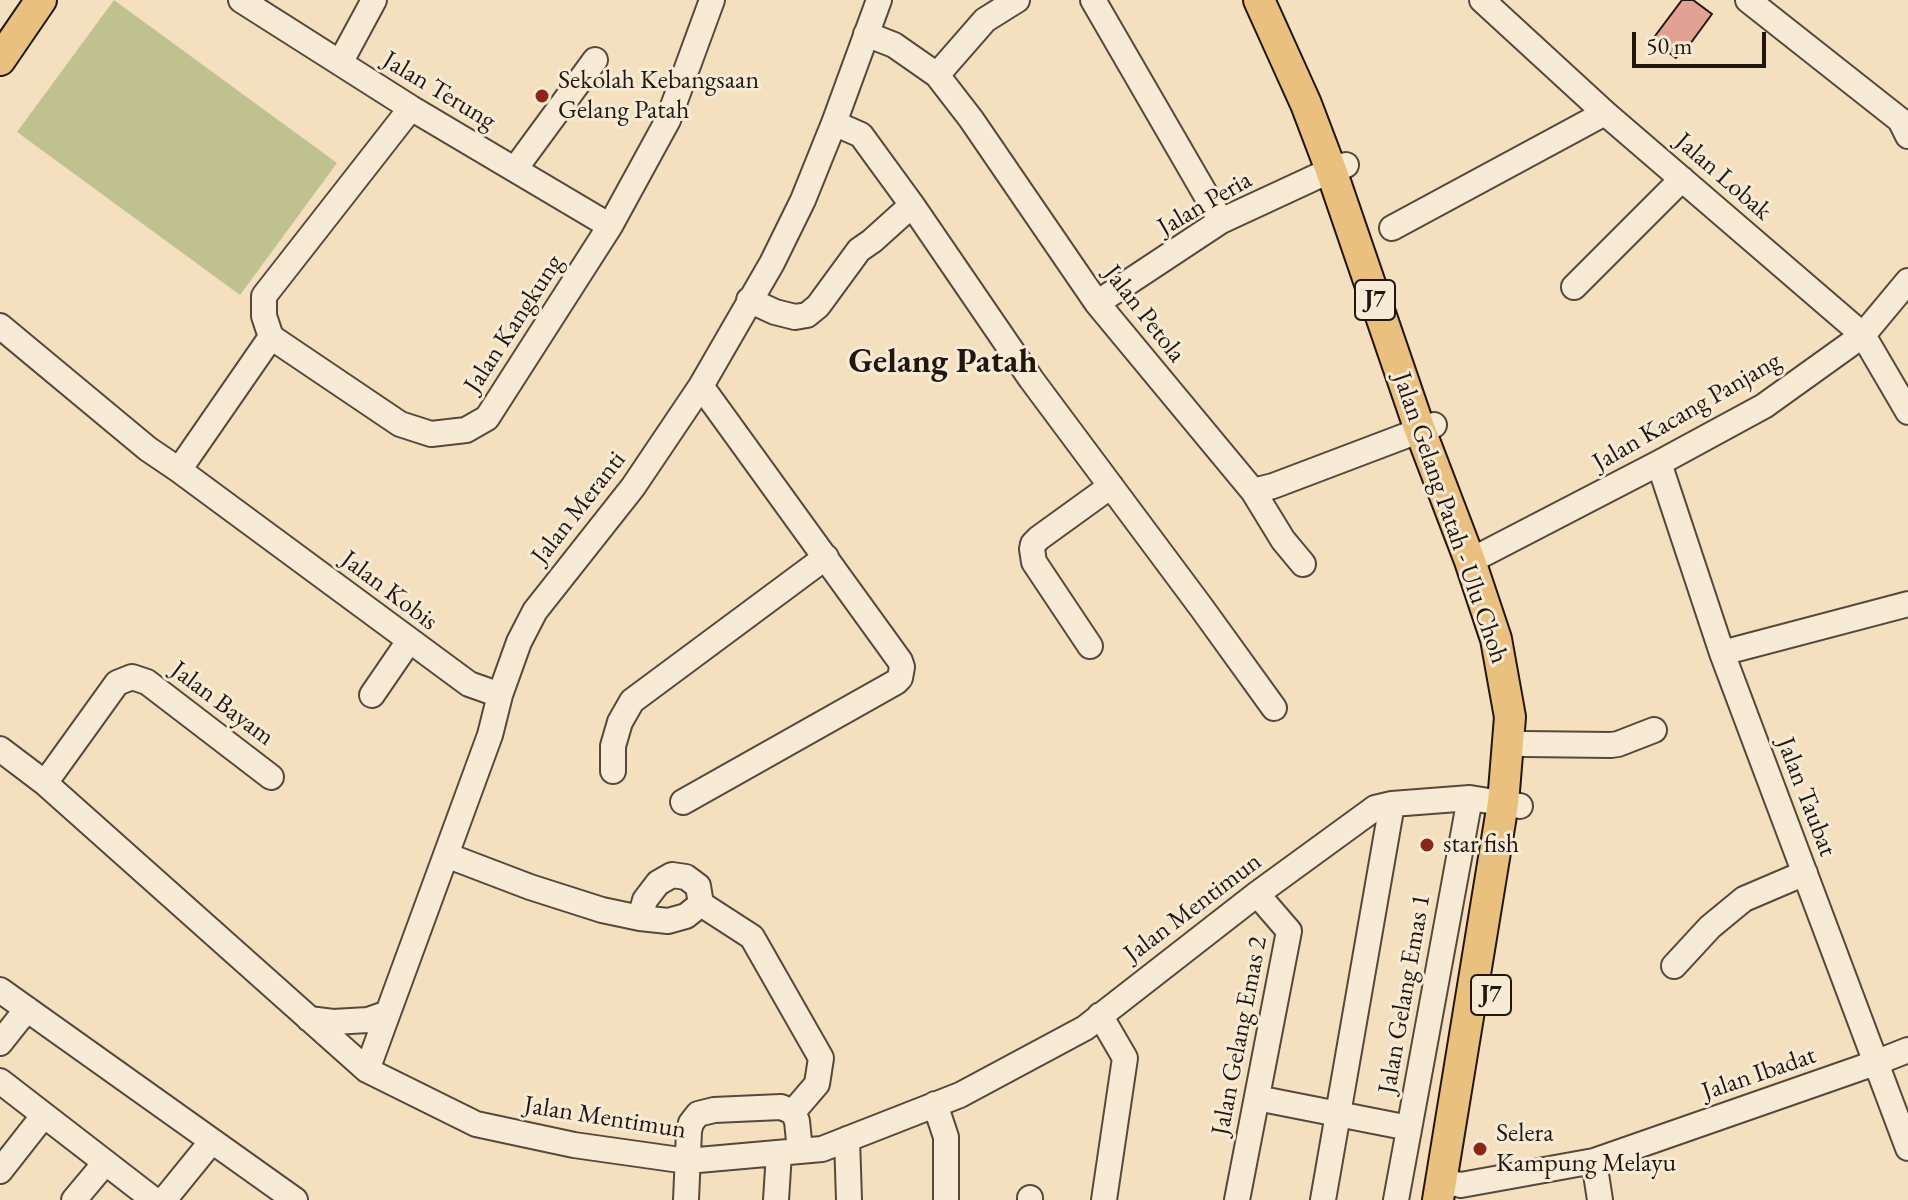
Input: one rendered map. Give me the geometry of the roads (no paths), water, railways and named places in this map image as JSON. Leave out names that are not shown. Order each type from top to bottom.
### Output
[{"type":"main road","points":[[0,60],[41,0]]},
{"type":"main road","name":"Jalan Gelang Patah - Ulu Choh","points":[[1259,0],[1338,168]]},
{"type":"main road","name":"Jalan Gelang Patah - Ulu Choh","points":[[1281,0],[1318,85],[1338,168],[1427,427],[1508,637],[1527,717],[1450,1191]]},
{"type":"main road","name":"Jalan Gelang Patah - Ulu Choh","points":[[1476,558],[1496,639],[1510,717],[1512,805]]},
{"type":"street","name":"Jalan Terung","points":[[241,0],[411,108],[610,226]]},
{"type":"street","points":[[340,63],[374,0]]},
{"type":"street","name":"Jalan Kangkung","points":[[271,337],[400,424],[431,434],[466,430],[487,418],[610,226],[668,120],[712,0]]},
{"type":"street","name":"Jalan Meranti","points":[[367,1070],[490,735],[519,642],[535,611],[633,487],[701,386],[772,263],[803,200],[879,0]]},
{"type":"street","points":[[937,75],[985,20],[1017,0]]},
{"type":"street","points":[[1093,0],[1221,221]]},
{"type":"street","name":"Jalan Lobak","points":[[1482,0],[1605,113],[1863,335],[1908,412]]},
{"type":"street","points":[[1748,0],[1900,120],[1908,136]]},
{"type":"street","name":"Jalan Petola","points":[[866,34],[894,45],[937,75],[971,119],[1097,303],[1253,491],[1283,540],[1303,564]]},
{"type":"street","points":[[515,169],[595,60]]},
{"type":"street","points":[[179,470],[271,337],[264,316],[264,296],[411,108]]},
{"type":"street","points":[[1392,228],[1605,113]]},
{"type":"street","points":[[834,123],[861,135],[1031,379],[1274,708]]},
{"type":"street","name":"Jalan Peria","points":[[1097,303],[1221,221],[1338,168]]},
{"type":"street","points":[[1574,287],[1682,179]]},
{"type":"street","points":[[749,300],[775,312],[795,317],[807,315],[818,306],[859,250],[912,205]]},
{"type":"street","name":"Jalan Kacang Panjang","points":[[1476,558],[1764,406],[1863,335],[1908,281]]},
{"type":"street","name":"Jalan Kobis","points":[[0,326],[148,449],[469,684],[500,695]]},
{"type":"street","points":[[683,802],[900,678],[902,667],[701,386]]},
{"type":"street","points":[[1253,491],[1427,427]]},
{"type":"street","name":"Jalan Taubat","points":[[1659,463],[1722,653],[1908,1148]]},
{"type":"street","points":[[1090,646],[1034,562],[1032,549],[1033,544],[1048,531],[1111,486]]},
{"type":"street","points":[[613,771],[613,746],[620,722],[632,701],[826,557]]},
{"type":"street","points":[[1722,653],[1908,604]]},
{"type":"street","points":[[1908,613],[1908,620]]},
{"type":"street","points":[[372,695],[409,641]]},
{"type":"street","name":"Jalan Bayam","points":[[45,783],[117,683],[132,677],[147,682],[271,777]]},
{"type":"street","points":[[1524,744],[1611,745],[1654,730]]},
{"type":"street","name":"Jalan Mentimun","points":[[0,749],[45,783],[367,1070],[476,1124],[574,1145],[687,1161],[822,1149],[960,1095],[1085,1028],[1257,894],[1375,808],[1470,798],[1512,805]]},
{"type":"street","name":"Jalan Gelang Emas 1","points":[[1396,1200],[1470,798]]},
{"type":"street","points":[[1323,1200],[1392,804]]},
{"type":"street","points":[[446,855],[530,887],[602,910],[640,918],[668,921],[686,916],[701,904]]},
{"type":"street","points":[[1674,966],[1710,927],[1744,899],[1805,873]]},
{"type":"street","points":[[640,918],[645,900],[658,883],[672,875],[686,877],[698,886],[701,904],[752,937],[821,1058],[817,1084],[793,1112]]},
{"type":"street","name":"Jalan Gelang Emas 2","points":[[1237,1200],[1289,931],[1257,894]]},
{"type":"street","points":[[0,990],[295,1200]]},
{"type":"street","points":[[0,1043],[27,1009]]},
{"type":"street","points":[[309,1019],[333,1022],[368,1020],[388,1013]]},
{"type":"street","points":[[1100,1015],[1125,1058],[1104,1200]]},
{"type":"street","name":"Jalan Ibadat","points":[[1450,1191],[1594,1161],[1908,1050]]},
{"type":"street","points":[[0,1081],[154,1200]]},
{"type":"street","points":[[1257,1098],[1409,1128]]},
{"type":"street","points":[[935,1104],[946,1137],[946,1200]]},
{"type":"street","points":[[686,1200],[689,1131],[698,1114],[714,1110],[781,1107],[793,1112],[797,1121],[776,1200]]},
{"type":"street","points":[[0,1171],[44,1115]]},
{"type":"street","points":[[847,1139],[849,1200]]},
{"type":"street","points":[[164,1200],[212,1141]]},
{"type":"street","points":[[1594,1161],[1600,1200]]},
{"type":"street","points":[[74,1200],[105,1163]]},
{"type":"place","name":"Sekolah Kebangsaan Gelang Patah","points":[[542,96]]},
{"type":"place","name":"star fish","points":[[1427,845]]},
{"type":"place","name":"Selera Kampung Melayu","points":[[1480,1149]]},
{"type":"district","name":"Gelang Patah","points":[[943,363]]}]
